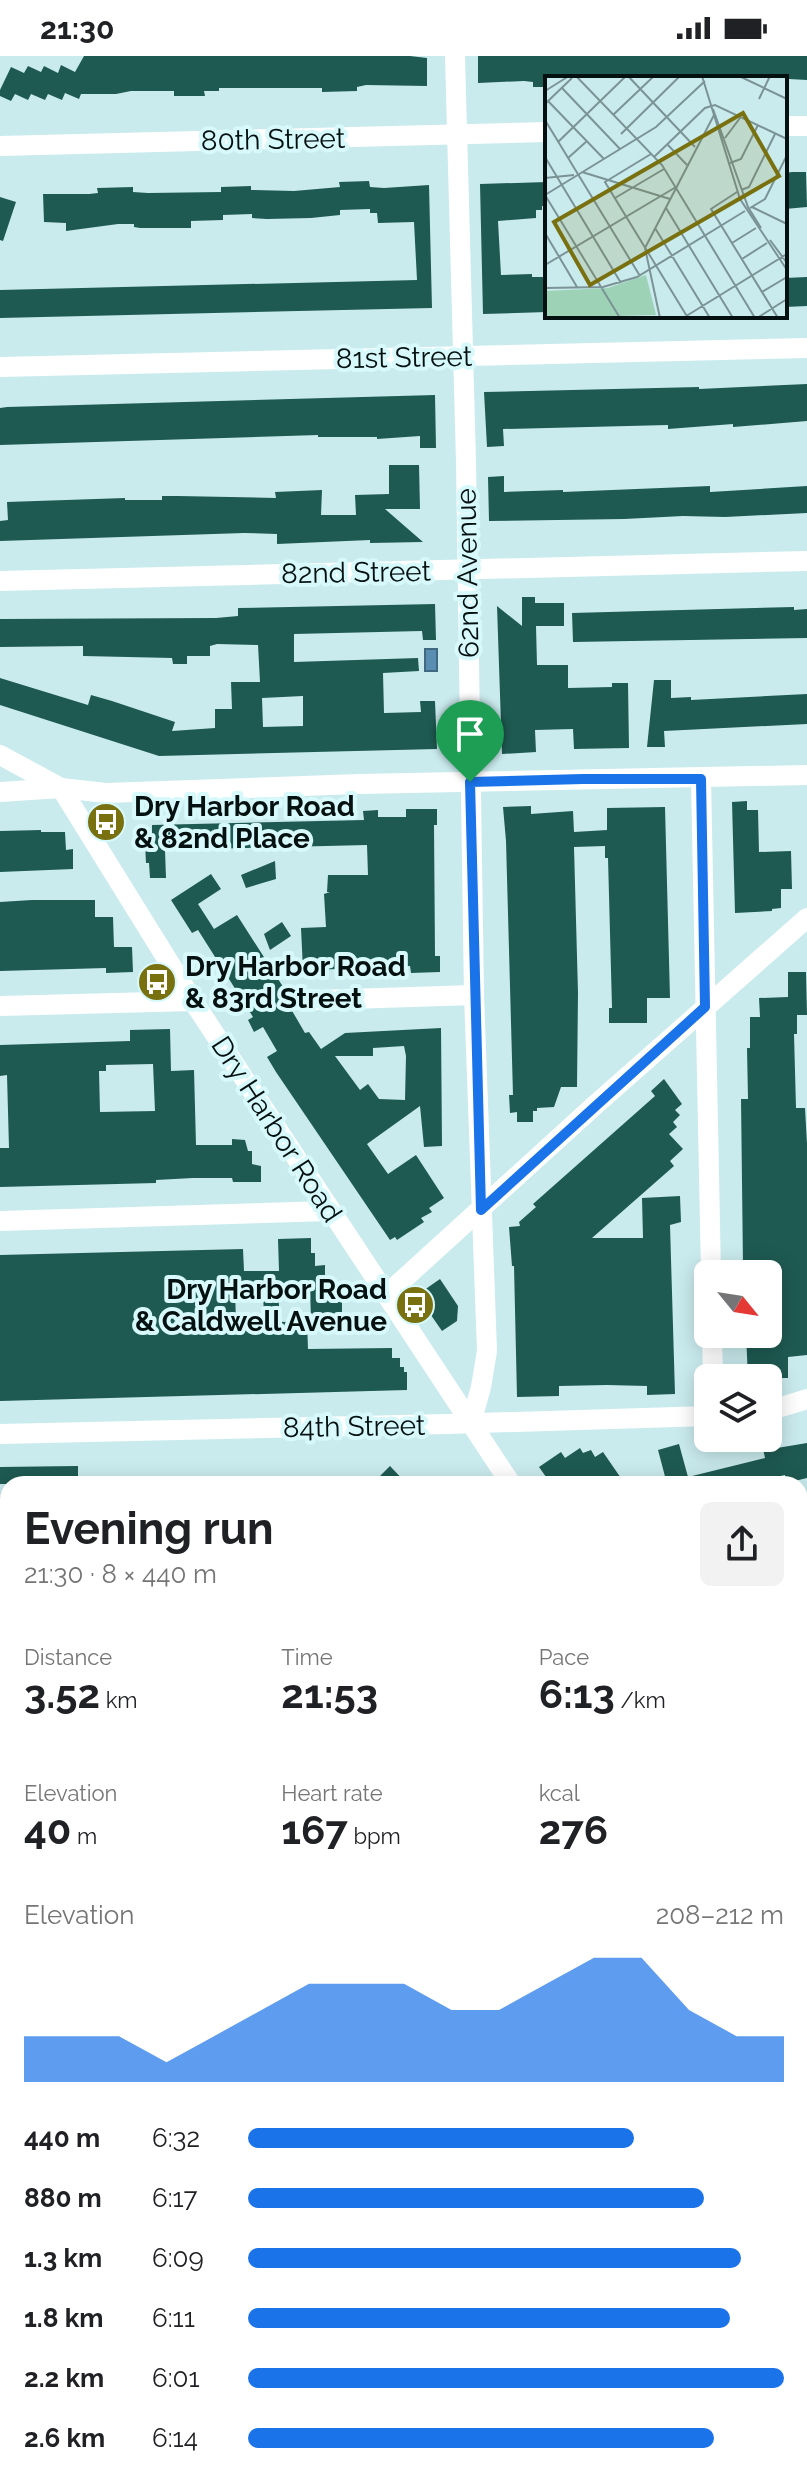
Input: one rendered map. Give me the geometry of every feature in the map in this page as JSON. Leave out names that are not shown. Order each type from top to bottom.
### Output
[{"type":"street","name":"62nd Avenue","points":[[455,56],[468,569],[474,995],[487,1351],[471,1423]]},
{"type":"street","name":"80th Street","points":[[0,146],[545,132]]},
{"type":"street","name":"81st Street","points":[[0,367],[807,348]]},
{"type":"street","name":"82nd Street","points":[[0,581],[807,561]]},
{"type":"street","name":"Dry Harbor Road","points":[[0,755],[61,788],[193,1001],[506,1476]]},
{"type":"street","points":[[0,792],[61,788],[106,793],[807,775]]},
{"type":"street","points":[[701,779],[711,1260]]},
{"type":"street","points":[[386,1295],[807,918]]},
{"type":"street","points":[[317,1000],[474,995]]},
{"type":"street","points":[[0,1006],[193,1001]]},
{"type":"street","points":[[0,1221],[329,1211]]},
{"type":"street","points":[[782,1407],[807,1399]]},
{"type":"street","name":"84th Street","points":[[0,1434],[694,1416]]},
{"type":"water","points":[[425,649],[437,649],[437,671],[425,671]]},
{"type":"building","points":[[84,56],[410,56],[427,58],[427,86],[366,85],[357,87],[357,91],[322,92],[322,88],[219,88],[219,91],[204,91],[205,96],[174,96],[174,91],[131,91],[81,94],[79,99],[65,93],[62,100],[48,94],[45,100],[31,94],[28,100],[15,94],[11,101],[0,96],[11,67],[24,73],[28,66],[41,72],[44,66],[58,73],[61,65],[75,72]]},
{"type":"building","points":[[478,56],[807,56],[807,80],[787,79],[787,76],[545,76],[545,87],[533,87],[533,82],[524,81],[478,83]]},
{"type":"building","points":[[806,172],[807,207],[787,209],[787,173]]},
{"type":"building","points":[[369,181],[370,187],[384,188],[429,185],[432,308],[0,318],[0,290],[417,280],[414,222],[378,223],[377,213],[370,213],[370,209],[340,210],[340,215],[311,218],[267,219],[252,218],[252,214],[223,215],[223,220],[191,221],[191,228],[140,228],[134,227],[134,224],[118,224],[66,231],[66,223],[44,222],[43,194],[89,194],[98,193],[97,188],[133,187],[133,192],[148,193],[221,192],[221,187],[251,186],[251,190],[294,191],[340,187],[339,182]]},
{"type":"building","points":[[545,182],[545,206],[542,210],[536,210],[536,218],[498,221],[501,275],[532,274],[532,277],[545,277],[545,312],[483,314],[480,184]]},
{"type":"building","points":[[0,197],[16,202],[3,241],[0,240]]},
{"type":"building","points":[[807,277],[807,306],[787,307],[787,278]]},
{"type":"building","points":[[807,384],[807,421],[668,429],[668,425],[503,429],[504,446],[487,447],[484,392]]},
{"type":"building","points":[[435,395],[436,448],[420,448],[420,436],[377,439],[318,435],[0,445],[0,408],[7,407]]},
{"type":"building","points":[[389,465],[419,465],[420,509],[385,509],[423,542],[370,543],[370,540],[277,544],[277,534],[244,533],[0,541],[0,521],[8,520],[7,502],[125,498],[162,500],[162,496],[276,498],[275,492],[322,490],[321,515],[356,515],[355,495],[389,494]]},
{"type":"building","points":[[504,476],[504,492],[710,486],[710,492],[807,486],[807,513],[489,521],[488,477]]},
{"type":"building","points":[[522,597],[535,597],[535,603],[564,603],[564,626],[536,626],[537,665],[568,665],[568,688],[612,687],[612,683],[628,683],[629,748],[574,749],[573,729],[535,730],[536,752],[502,754],[497,606],[522,626]]},
{"type":"building","points":[[435,604],[436,640],[423,640],[422,631],[294,634],[294,662],[418,658],[419,671],[383,673],[384,713],[421,712],[420,701],[435,701],[437,749],[159,756],[0,705],[0,678],[88,705],[91,695],[112,701],[175,722],[172,731],[215,728],[215,709],[232,709],[231,682],[260,682],[258,645],[217,644],[210,646],[210,656],[187,656],[187,664],[173,664],[172,658],[83,656],[83,646],[0,647],[0,619],[216,618],[238,616],[238,608]],"holes":[[[303,696],[303,726],[263,727],[262,698]]]},
{"type":"building","points":[[794,607],[794,610],[807,609],[807,638],[573,642],[572,613]]},
{"type":"building","points":[[654,680],[671,680],[671,698],[691,697],[691,700],[807,694],[807,724],[664,731],[665,747],[647,747]]},
{"type":"building","points":[[747,801],[747,810],[758,810],[759,852],[791,851],[792,889],[781,889],[781,908],[772,911],[735,913],[732,802]]},
{"type":"building","points":[[531,806],[531,814],[573,811],[574,832],[607,830],[607,808],[665,807],[670,998],[647,998],[647,1023],[609,1023],[609,1008],[612,1008],[608,858],[605,858],[605,846],[574,847],[577,1087],[561,1087],[554,1107],[537,1108],[533,1111],[533,1122],[517,1122],[517,1112],[510,1113],[509,1095],[513,1095],[503,807]]},
{"type":"building","points":[[406,809],[437,809],[437,825],[434,825],[435,956],[440,956],[440,972],[411,973],[410,966],[383,966],[383,973],[368,974],[367,965],[303,970],[301,928],[326,927],[324,894],[330,892],[327,892],[328,875],[368,875],[367,845],[165,850],[166,878],[150,878],[149,863],[146,863],[145,843],[152,843],[152,825],[364,820],[363,811],[378,810],[378,817],[406,817]]},
{"type":"building","points":[[0,831],[65,832],[66,850],[73,849],[73,869],[0,872]]},
{"type":"building","points":[[275,861],[276,879],[246,888],[241,875]]},
{"type":"building","points":[[211,874],[221,889],[198,904],[214,929],[237,915],[296,1007],[291,1009],[305,1033],[309,1032],[321,1049],[345,1033],[441,1028],[442,1146],[424,1147],[420,1106],[367,1144],[388,1174],[416,1155],[444,1198],[429,1208],[432,1212],[421,1218],[424,1222],[397,1240],[395,1237],[390,1240],[267,1057],[277,1051],[263,1027],[254,1032],[248,1020],[253,1017],[198,930],[192,933],[171,900]],"holes":[[[404,1046],[405,1100],[379,1099],[368,1084],[360,1090],[335,1056],[373,1056],[373,1048]]]},
{"type":"building","points":[[95,900],[95,917],[113,917],[114,947],[132,947],[133,972],[106,973],[106,968],[0,971],[0,902]]},
{"type":"building","points":[[282,922],[291,936],[270,950],[264,934]]},
{"type":"building","points":[[788,972],[806,972],[807,1015],[797,1015],[797,1034],[794,1034],[796,1108],[805,1108],[807,1144],[807,1355],[788,1357],[788,1378],[782,1378],[782,1364],[747,1364],[747,1348],[782,1348],[782,1260],[743,1260],[741,1099],[748,1099],[750,1017],[760,1017],[759,998],[788,997]]},
{"type":"building","points":[[170,1029],[171,1071],[194,1070],[196,1145],[232,1145],[232,1139],[245,1140],[248,1151],[252,1151],[252,1164],[261,1166],[261,1182],[193,1178],[156,1180],[156,1183],[0,1187],[0,1148],[9,1148],[7,1075],[0,1076],[0,1045],[130,1041],[130,1030]],"holes":[[[153,1064],[155,1111],[100,1112],[99,1071],[106,1071],[106,1065]]]},
{"type":"building","points":[[664,1079],[682,1104],[675,1110],[680,1115],[673,1122],[677,1127],[669,1134],[683,1149],[670,1161],[674,1166],[592,1238],[643,1238],[642,1198],[680,1196],[681,1222],[670,1225],[675,1394],[647,1395],[647,1386],[607,1385],[559,1386],[559,1396],[517,1397],[514,1266],[509,1227],[520,1226],[519,1222],[536,1207],[533,1204],[655,1096],[651,1091]]},
{"type":"building","points":[[311,1238],[315,1266],[325,1265],[325,1279],[334,1279],[334,1293],[342,1293],[342,1319],[311,1319],[310,1289],[278,1289],[280,1322],[307,1321],[308,1349],[392,1348],[392,1358],[400,1358],[400,1367],[407,1372],[407,1390],[0,1401],[0,1255],[243,1249],[244,1271],[279,1271],[278,1239]],"holes":[[[263,1287],[264,1322],[236,1323],[235,1288]]]},
{"type":"building","points":[[440,1279],[458,1306],[457,1321],[442,1331],[417,1295]]},
{"type":"building","points":[[807,1443],[807,1476],[692,1476],[765,1458],[764,1452],[782,1452],[782,1447]]},
{"type":"building","points":[[679,1444],[688,1476],[665,1476],[658,1450]]},
{"type":"building","points":[[580,1448],[583,1453],[591,1450],[595,1457],[603,1452],[620,1476],[545,1476],[539,1467],[561,1452],[565,1458]]},
{"type":"building","points":[[78,1466],[78,1476],[0,1476],[0,1467]]},
{"type":"building","points":[[390,1466],[399,1476],[380,1476]]},
{"type":"place","name":"Dry Harbor Road & 82nd Place","points":[[106,822]]},
{"type":"place","name":"Dry Harbor Road & 83rd Street","points":[[157,982]]},
{"type":"place","name":"Dry Harbor Road & Caldwell Avenue","points":[[415,1305]]},
{"type":"route","points":[[701,779],[705,1007],[481,1210],[474,995],[470,782],[701,779]]}]
